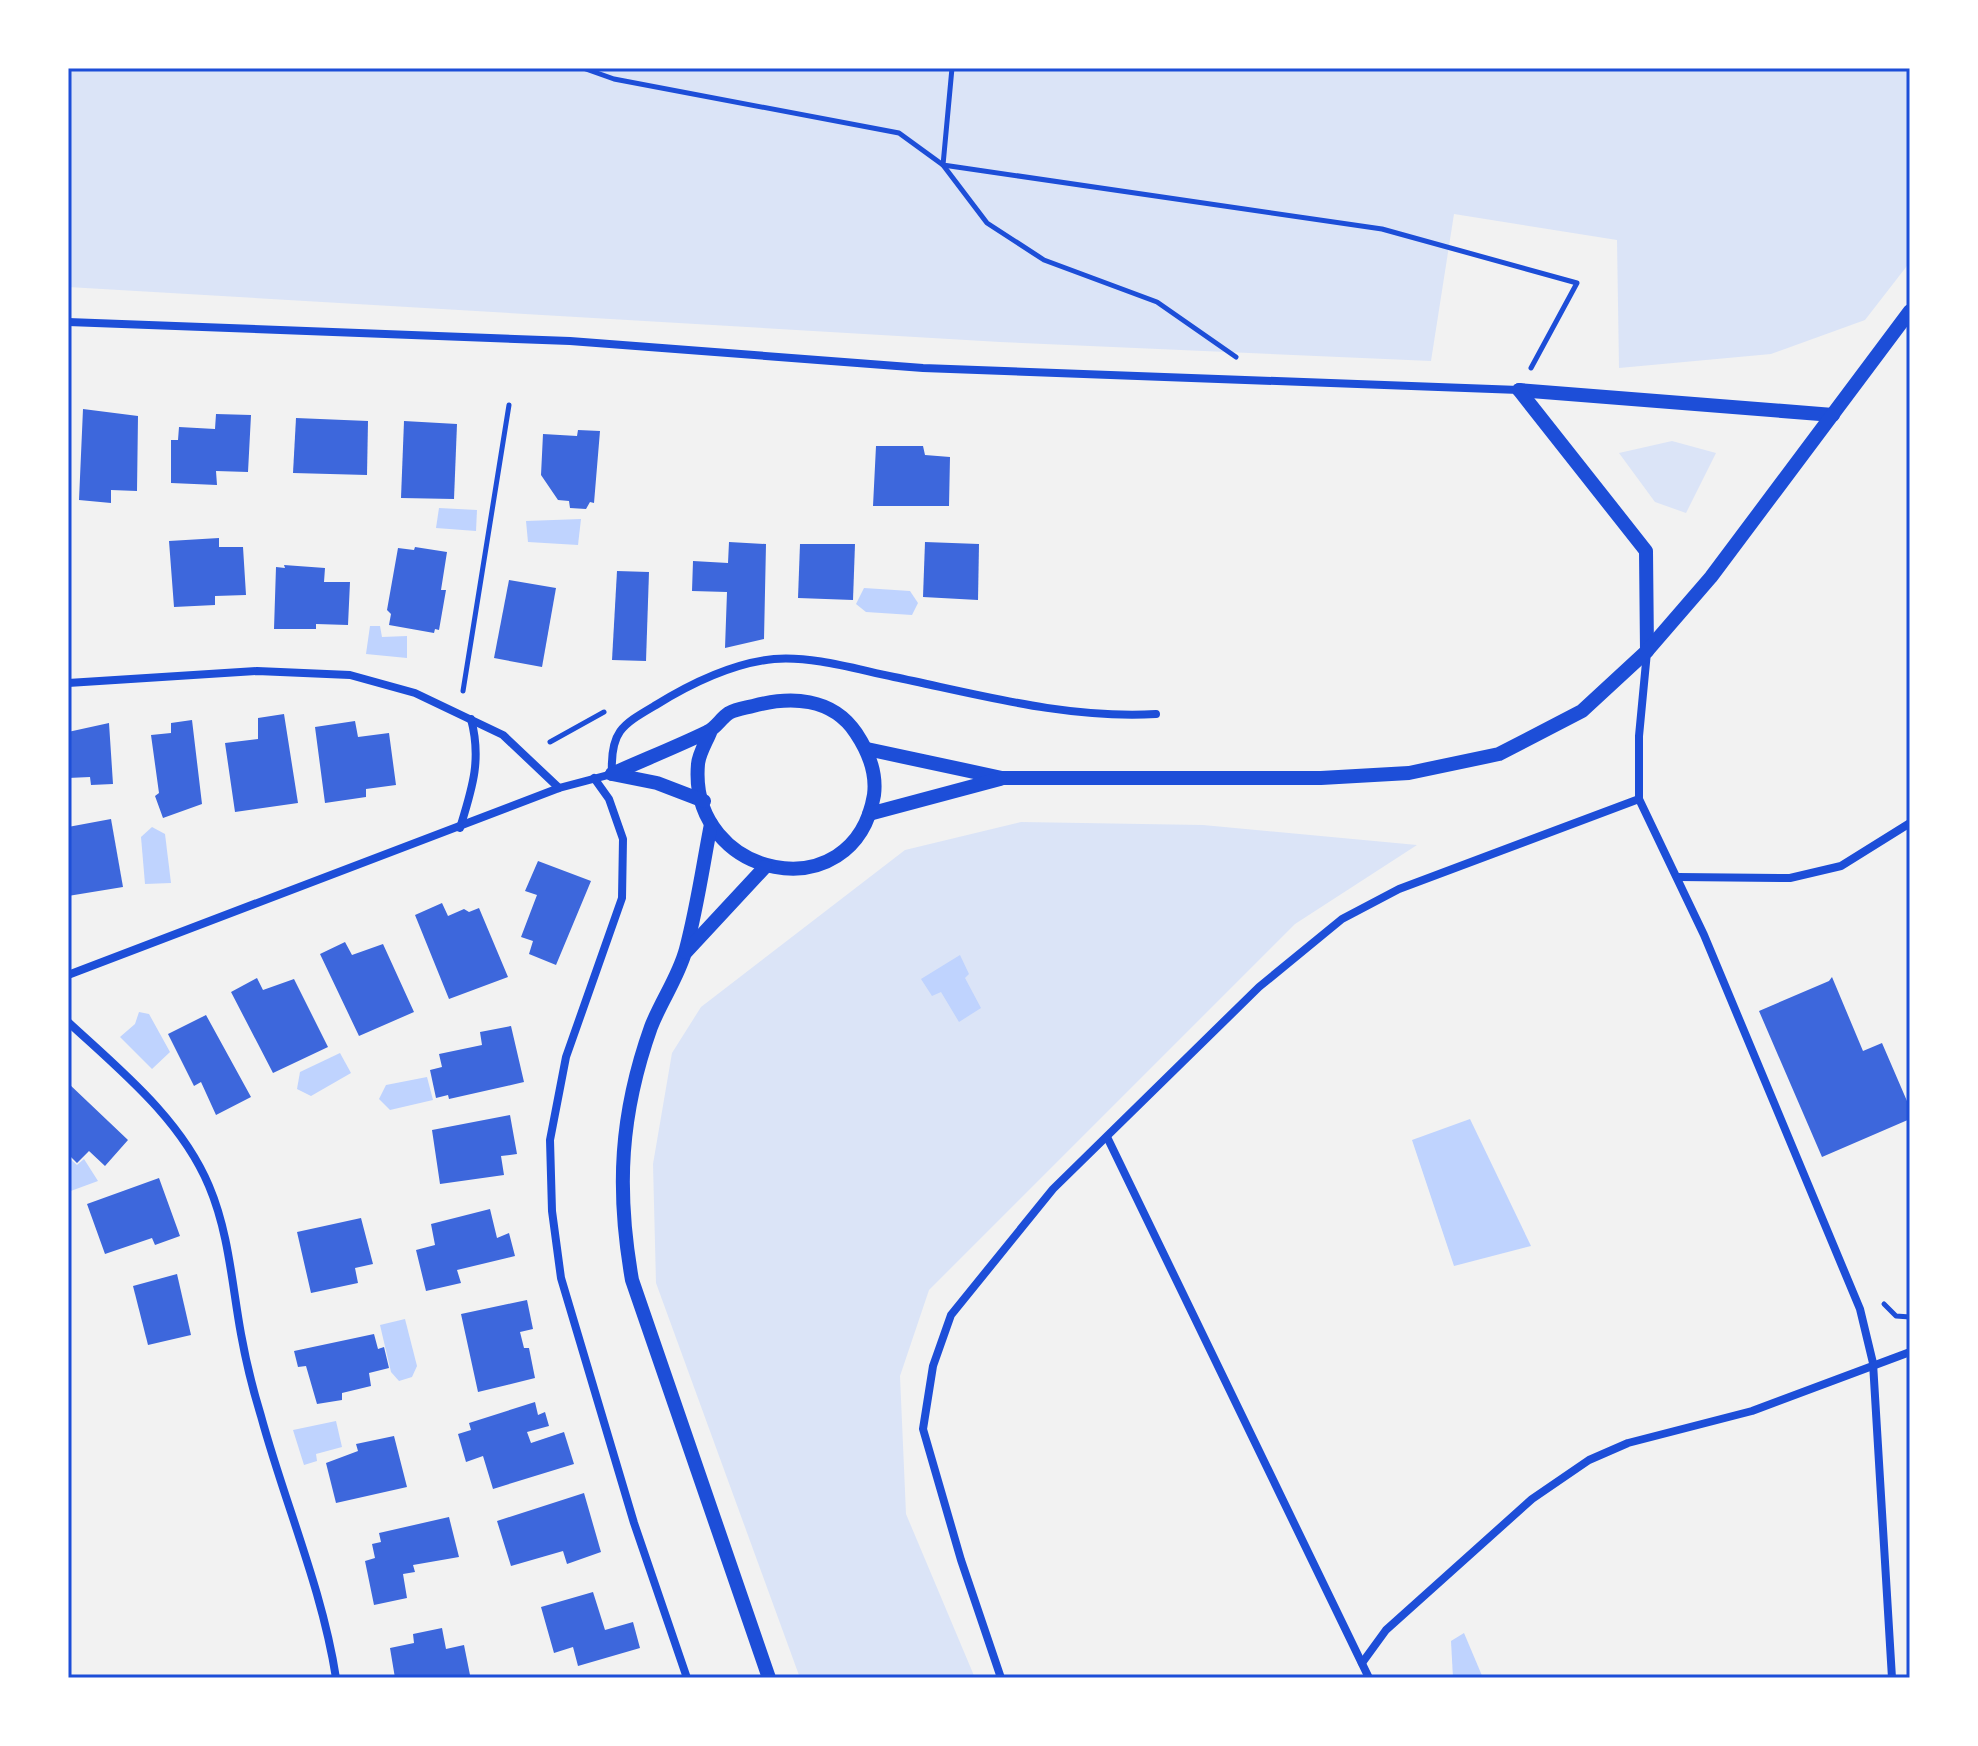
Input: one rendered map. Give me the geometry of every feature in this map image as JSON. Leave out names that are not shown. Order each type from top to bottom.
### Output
[{"type":"street","points":[[867,749],[1002,778],[1321,778],[1409,773],[1499,754],[1582,711],[1647,651],[1711,577],[1910,311]]},
{"type":"street","points":[[68,322],[570,341],[923,368],[1519,390],[1833,415]]},
{"type":"street","points":[[1519,390],[1646,551],[1647,651],[1639,736],[1639,799],[1678,877],[1860,1309],[1873,1363],[1892,1678]]},
{"type":"street","points":[[612,774],[610,747],[623,725],[673,694],[733,668],[774,659],[824,662],[1043,709],[1105,717],[1156,714]]},
{"type":"street","points":[[68,683],[257,671],[350,675],[415,693],[503,735],[559,788]]},
{"type":"street","points":[[68,975],[559,788],[612,774],[711,730],[731,712],[778,699],[805,700],[830,709],[867,749],[874,792],[869,814],[857,837],[827,860],[790,871],[765,867],[744,858],[725,843],[711,824],[704,801],[698,762],[711,730]]},
{"type":"street","points":[[460,828],[477,769],[478,746],[471,719]]},
{"type":"street","points":[[612,774],[657,783],[704,801]]},
{"type":"street","points":[[594,778],[609,799],[623,839],[622,898],[566,1057],[550,1140],[552,1211],[566,1294],[634,1523],[687,1678]]},
{"type":"street","points":[[869,814],[1002,778]]},
{"type":"street","points":[[1001,1678],[961,1560],[923,1429],[933,1366],[951,1315],[1053,1189],[1108,1139],[1259,987],[1342,919],[1399,889],[1639,799]]},
{"type":"street","points":[[1678,877],[1790,878],[1841,866],[1910,823]]},
{"type":"street","points":[[711,824],[685,953],[661,1002],[639,1062],[627,1115],[621,1171],[623,1226],[632,1280],[769,1678]]},
{"type":"street","points":[[685,953],[765,867]]},
{"type":"street","points":[[68,1022],[155,1105],[185,1144],[209,1186],[228,1252],[241,1336],[261,1418],[329,1631],[336,1678]]},
{"type":"street","points":[[1108,1139],[1369,1678]]},
{"type":"street","points":[[1362,1663],[1386,1630],[1557,1479],[1628,1443],[1752,1411],[1826,1386],[1873,1363],[1910,1352]]},
{"type":"path","points":[[583,68],[614,79],[899,133],[943,165],[987,223],[1044,260],[1157,302],[1269,381]]},
{"type":"path","points":[[943,165],[952,68]]},
{"type":"path","points":[[943,165],[1382,229],[1577,283],[1519,390]]},
{"type":"path","points":[[463,692],[509,405]]},
{"type":"path","points":[[1896,1316],[1910,1317]]},
{"type":"shaded area","points":[[68,68],[1910,68],[1910,262],[1865,320],[1771,354],[1619,368],[1617,240],[1454,214],[1431,361],[1000,342],[68,287]]},
{"type":"shaded area","points":[[1672,441],[1716,453],[1686,513],[1655,502],[1619,453]]},
{"type":"shaded area","points":[[1021,822],[1203,825],[1417,845],[1295,924],[929,1290],[900,1376],[906,1514],[975,1678],[800,1678],[656,1283],[653,1164],[672,1053],[701,1007],[905,850]]},
{"type":"water","points":[[439,508],[477,510],[476,531],[436,528]]},
{"type":"water","points":[[581,519],[578,545],[528,542],[526,521]]},
{"type":"water","points":[[864,588],[910,591],[918,603],[912,615],[866,612],[856,604]]},
{"type":"water","points":[[370,626],[380,626],[382,637],[407,636],[407,658],[366,654]]},
{"type":"water","points":[[152,827],[165,834],[171,883],[145,884],[141,837]]},
{"type":"water","points":[[960,955],[969,974],[965,978],[981,1008],[959,1022],[941,992],[932,996],[921,979]]},
{"type":"water","points":[[139,1012],[149,1014],[170,1052],[152,1069],[120,1037],[135,1024]]},
{"type":"water","points":[[340,1053],[351,1073],[311,1096],[297,1089],[300,1072]]},
{"type":"water","points":[[427,1077],[433,1100],[390,1110],[379,1099],[386,1085]]},
{"type":"water","points":[[1470,1119],[1531,1246],[1454,1266],[1412,1140]]},
{"type":"water","points":[[68,1157],[77,1165],[84,1159],[98,1181],[68,1192]]},
{"type":"water","points":[[405,1319],[417,1366],[412,1377],[399,1381],[391,1372],[380,1325]]},
{"type":"water","points":[[336,1421],[342,1447],[316,1454],[317,1461],[304,1465],[293,1430]]},
{"type":"water","points":[[1464,1633],[1483,1678],[1453,1678],[1451,1641]]},
{"type":"building","points":[[83,409],[138,416],[137,491],[111,490],[111,503],[79,500]]},
{"type":"building","points":[[216,414],[251,415],[248,472],[216,471],[217,485],[171,483],[171,440],[178,440],[179,427],[215,429]]},
{"type":"building","points":[[296,418],[368,421],[367,475],[293,473]]},
{"type":"building","points":[[404,421],[457,424],[454,499],[401,498]]},
{"type":"building","points":[[578,430],[600,431],[594,503],[590,502],[586,509],[570,508],[569,501],[558,500],[541,475],[543,434],[577,436]]},
{"type":"building","points":[[876,446],[923,446],[925,455],[950,457],[949,506],[873,506]]},
{"type":"building","points":[[219,538],[219,547],[243,547],[246,595],[215,596],[215,605],[174,607],[169,541]]},
{"type":"building","points":[[729,542],[766,544],[764,639],[725,648],[727,592],[692,591],[693,561],[728,563]]},
{"type":"building","points":[[925,542],[979,544],[978,600],[923,597]]},
{"type":"building","points":[[800,544],[855,544],[853,600],[798,598]]},
{"type":"building","points":[[415,547],[447,552],[441,590],[446,590],[439,630],[435,629],[434,633],[389,625],[391,614],[387,610],[398,548],[414,550]]},
{"type":"building","points":[[284,565],[325,568],[324,582],[350,582],[348,625],[316,624],[316,629],[274,629],[276,567],[285,568]]},
{"type":"building","points":[[617,571],[649,572],[646,661],[612,660]]},
{"type":"building","points":[[509,580],[556,588],[542,667],[494,658]]},
{"type":"building","points":[[284,714],[298,803],[235,812],[225,743],[258,739],[258,718]]},
{"type":"building","points":[[192,720],[202,804],[163,818],[155,796],[159,793],[151,735],[171,733],[171,723]]},
{"type":"building","points":[[355,721],[358,737],[389,733],[396,785],[366,789],[366,797],[325,803],[315,727]]},
{"type":"building","points":[[109,723],[113,784],[91,785],[90,777],[68,778],[68,732]]},
{"type":"building","points":[[111,819],[123,887],[68,896],[68,827]]},
{"type":"building","points":[[538,861],[591,881],[556,965],[529,954],[533,941],[521,937],[537,895],[525,891]]},
{"type":"building","points":[[442,903],[448,916],[464,909],[469,912],[479,908],[508,977],[449,999],[415,915]]},
{"type":"building","points":[[345,942],[352,955],[383,944],[414,1012],[359,1036],[320,954]]},
{"type":"building","points":[[1832,977],[1863,1051],[1882,1043],[1910,1108],[1910,1119],[1822,1157],[1759,1011]]},
{"type":"building","points":[[257,978],[263,990],[294,979],[328,1047],[273,1073],[231,992]]},
{"type":"building","points":[[206,1015],[251,1097],[216,1115],[201,1082],[194,1086],[168,1034]]},
{"type":"building","points":[[511,1026],[524,1082],[449,1099],[448,1095],[436,1098],[430,1070],[442,1067],[439,1054],[482,1045],[480,1032]]},
{"type":"building","points":[[68,1083],[128,1140],[105,1166],[89,1151],[77,1163],[68,1154]]},
{"type":"building","points":[[510,1115],[517,1154],[501,1156],[504,1175],[440,1184],[432,1130]]},
{"type":"building","points":[[159,1178],[180,1236],[155,1245],[152,1238],[105,1254],[87,1204]]},
{"type":"building","points":[[490,1209],[497,1238],[509,1233],[515,1256],[457,1270],[461,1283],[426,1291],[416,1250],[435,1245],[431,1224]]},
{"type":"building","points":[[361,1218],[373,1264],[355,1268],[358,1283],[311,1293],[297,1232]]},
{"type":"building","points":[[177,1274],[191,1335],[148,1345],[133,1286]]},
{"type":"building","points":[[527,1300],[533,1329],[520,1332],[524,1348],[529,1348],[535,1378],[478,1392],[461,1314]]},
{"type":"building","points":[[374,1334],[378,1349],[384,1347],[389,1368],[369,1373],[371,1386],[342,1393],[342,1400],[317,1404],[306,1366],[298,1367],[294,1351]]},
{"type":"building","points":[[535,1402],[538,1415],[545,1412],[549,1426],[527,1432],[531,1443],[564,1432],[574,1464],[493,1489],[483,1456],[466,1462],[458,1434],[471,1430],[469,1423]]},
{"type":"building","points":[[394,1436],[407,1487],[336,1503],[326,1463],[358,1451],[356,1444]]},
{"type":"building","points":[[584,1493],[601,1552],[567,1564],[563,1551],[511,1566],[497,1521]]},
{"type":"building","points":[[449,1517],[459,1557],[413,1565],[415,1572],[403,1574],[407,1598],[374,1605],[365,1561],[375,1558],[372,1544],[381,1542],[379,1533]]},
{"type":"building","points":[[593,1592],[605,1630],[633,1622],[640,1648],[578,1666],[573,1647],[554,1653],[541,1607]]},
{"type":"building","points":[[442,1628],[446,1649],[464,1645],[470,1675],[395,1678],[390,1648],[414,1643],[413,1634]]}]
